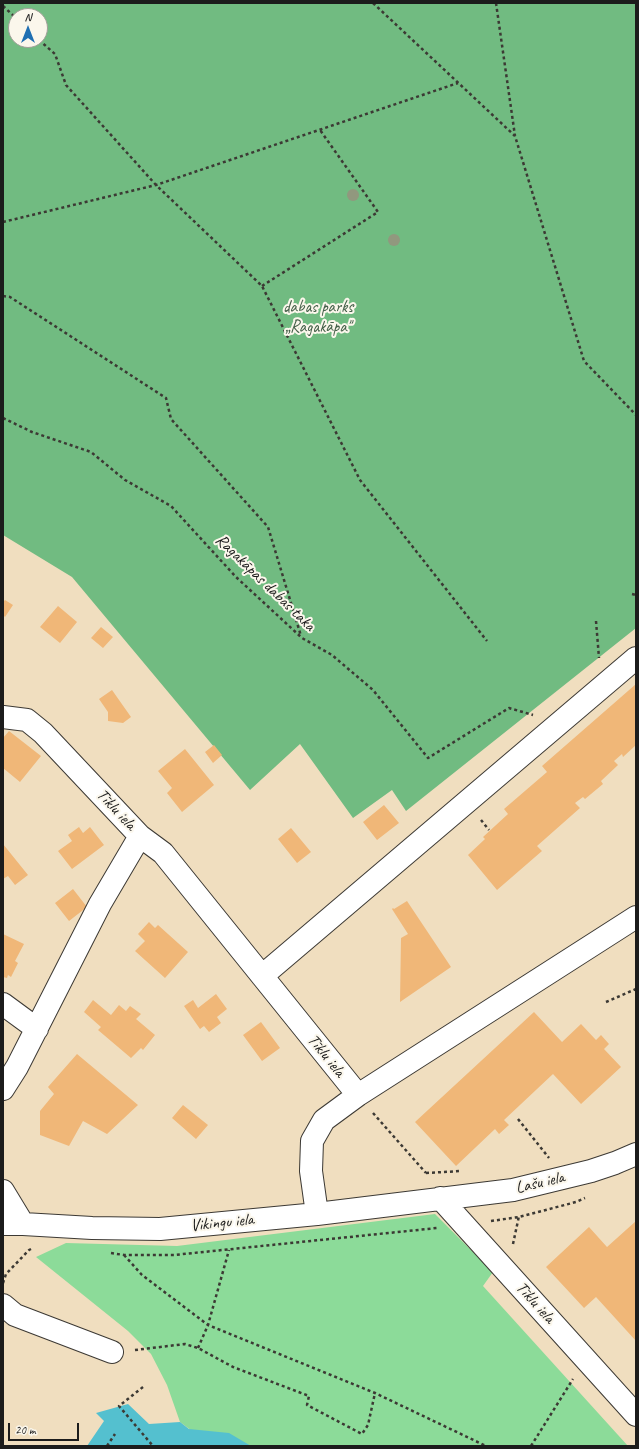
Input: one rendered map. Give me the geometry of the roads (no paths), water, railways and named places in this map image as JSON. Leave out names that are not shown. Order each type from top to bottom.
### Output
[{"type":"street","points":[[262,976],[636,658]]},
{"type":"street","name":"Tīklu iela","points":[[3,717],[27,720],[43,732],[140,836],[163,853],[358,1096]]},
{"type":"street","points":[[3,1089],[17,1067],[37,1029],[100,904],[140,836]]},
{"type":"street","points":[[317,1214],[311,1171],[312,1141],[324,1120],[358,1096],[636,917]]},
{"type":"street","points":[[3,1004],[37,1029]]},
{"type":"street","name":"Lašu iela","points":[[440,1198],[513,1190],[591,1171],[636,1154]]},
{"type":"street","points":[[3,1191],[13,1224]]},
{"type":"street","name":"Tīklu iela","points":[[440,1198],[636,1415]]},
{"type":"street","name":"Vikingu iela","points":[[13,1224],[92,1228],[160,1229],[317,1214],[440,1198]]},
{"type":"street","points":[[3,1305],[15,1315],[112,1352]]},
{"type":"water","points":[[128,1404],[149,1424],[180,1422],[189,1429],[229,1433],[251,1446],[87,1446],[104,1421],[96,1413]]},
{"type":"park label","name":"dabas parks „Ragakāpa\"","points":[[318,318]]}]
